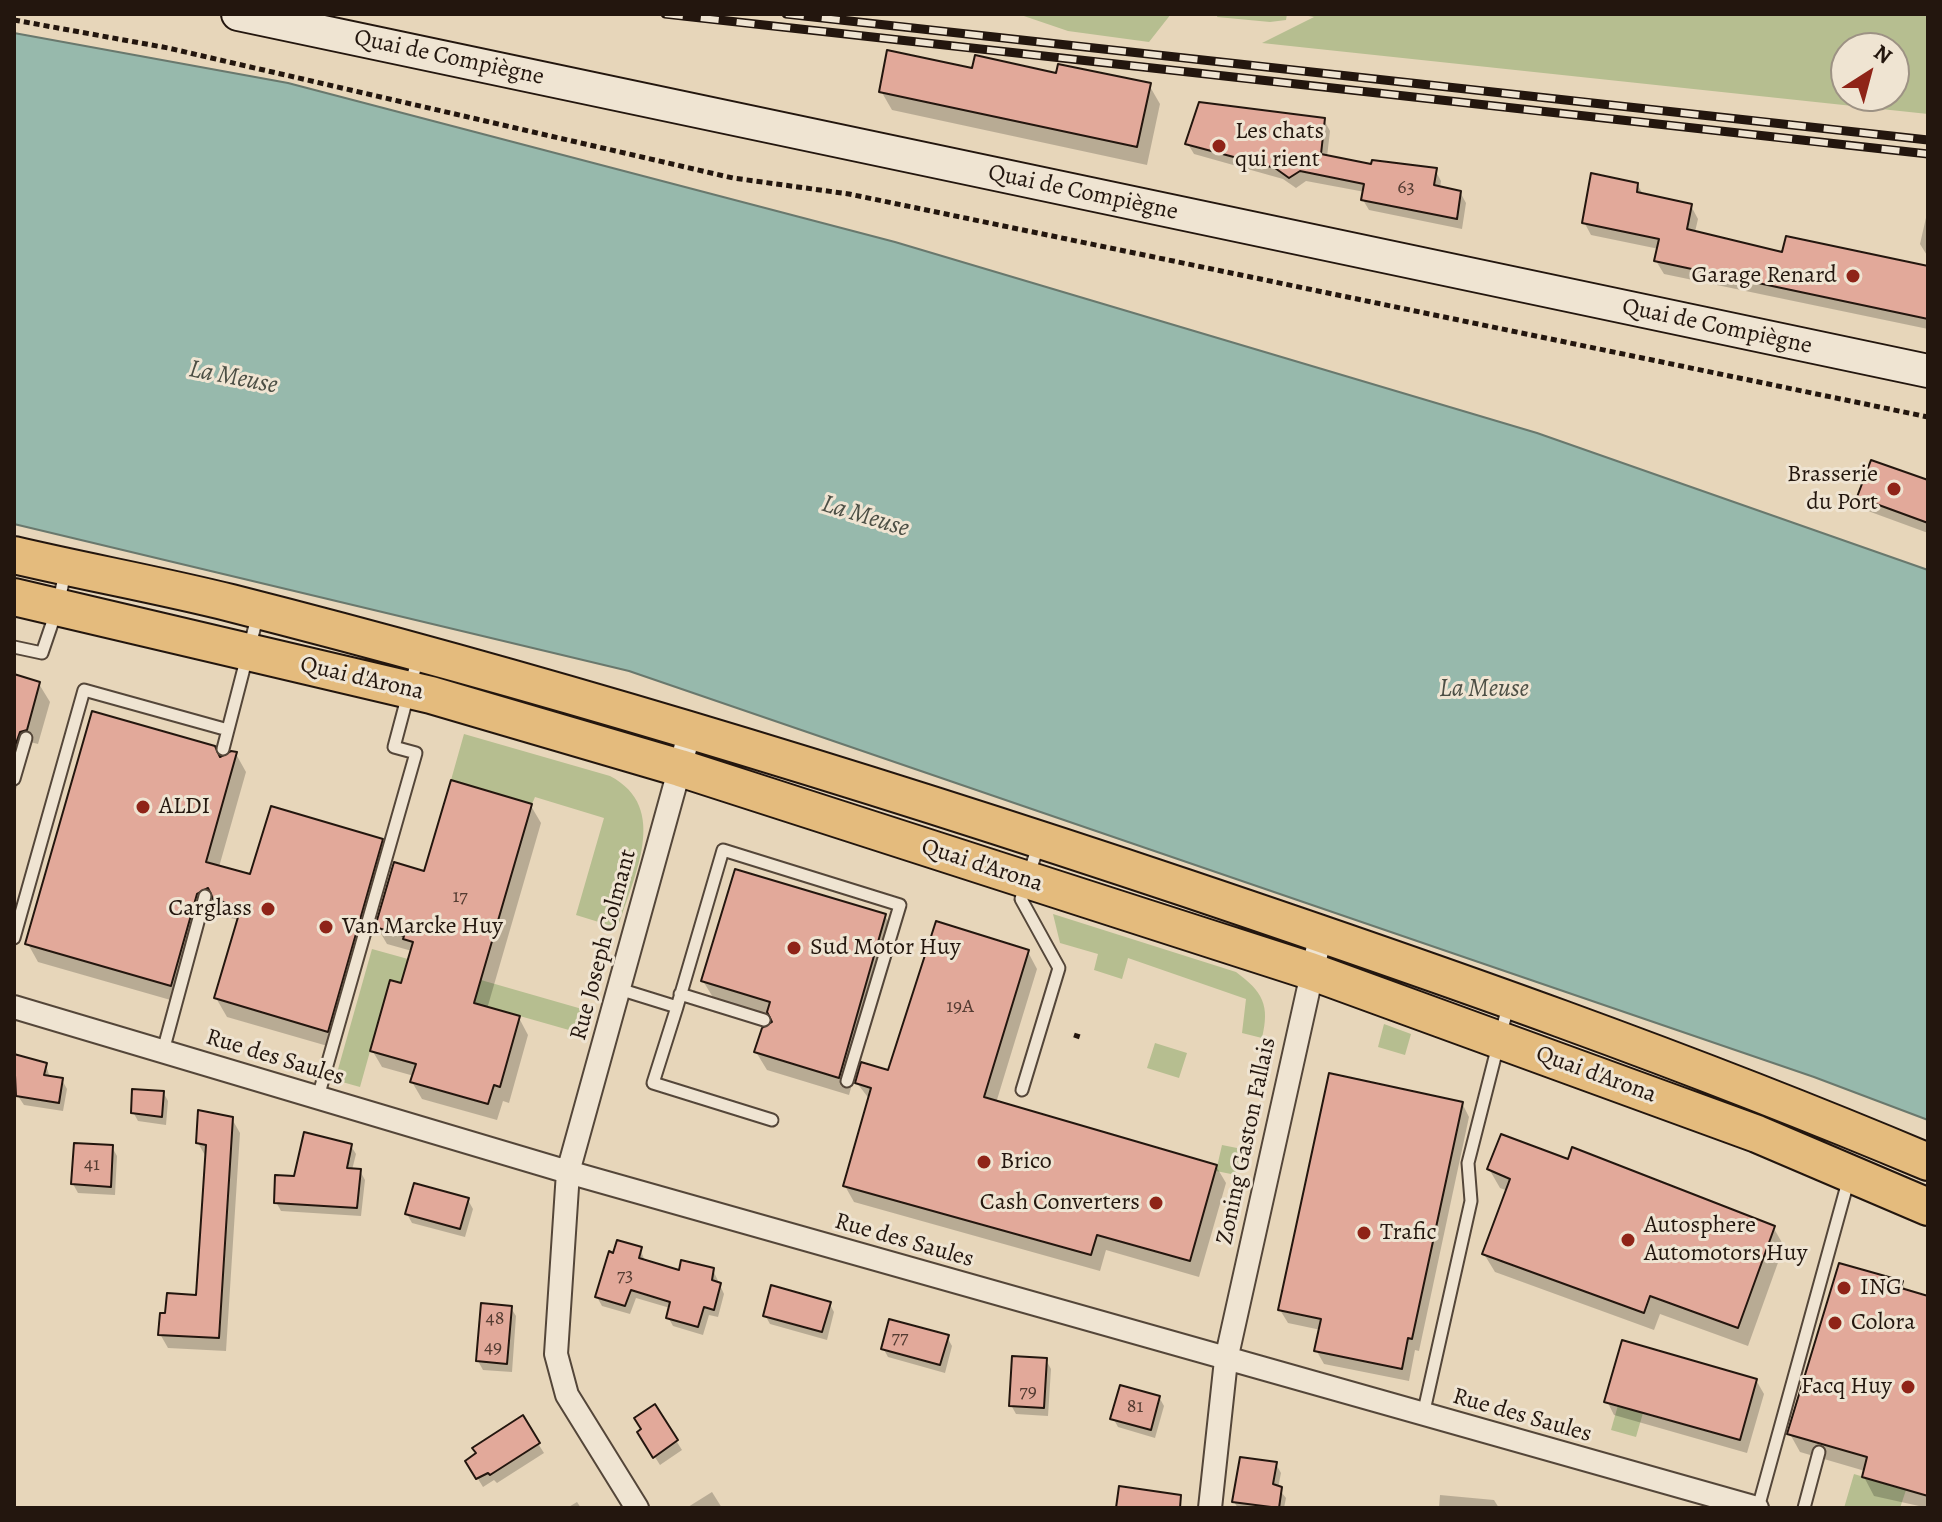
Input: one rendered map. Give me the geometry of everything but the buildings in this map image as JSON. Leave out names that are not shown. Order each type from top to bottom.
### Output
[{"type":"main road","name":"Quai de Compiègne","points":[[238,14],[1928,371]]},
{"type":"main road","name":"Quai d'Arona","points":[[14,555],[259,611],[419,653],[690,731],[1040,839],[1510,998],[1786,1102],[1928,1162]]},
{"type":"main road","name":"Quai d'Arona","points":[[14,597],[410,691],[680,768],[1310,971],[1757,1134],[1928,1207]]},
{"type":"street","name":"Rue Joseph Colmant","points":[[568,1172],[690,731]]},
{"type":"street","name":"Zoning Gaston Fallais","points":[[1226,1360],[1310,971],[1321,933]]},
{"type":"street","name":"Rue des Saules","points":[[14,1007],[568,1172],[1758,1508]]},
{"type":"street","points":[[568,1172],[556,1354],[567,1395],[637,1508]]},
{"type":"street","points":[[1210,1508],[1226,1360]]},
{"type":"lane","points":[[14,647],[42,653],[58,606],[66,567]]},
{"type":"lane","points":[[223,749],[259,611]]},
{"type":"lane","points":[[318,1097],[416,753],[394,747],[419,653]]},
{"type":"lane","points":[[14,938],[84,690],[228,730]]},
{"type":"lane","points":[[14,779],[26,738]]},
{"type":"lane","points":[[1022,1090],[1059,968],[1021,899],[1040,839]]},
{"type":"lane","points":[[772,1120],[653,1083],[723,850],[900,905],[847,1081]]},
{"type":"lane","points":[[163,1051],[205,896]]},
{"type":"lane","points":[[619,989],[677,1007]]},
{"type":"lane","points":[[680,994],[764,1020]]},
{"type":"lane","points":[[1423,1415],[1471,1201],[1468,1163],[1497,1039],[1510,998]]},
{"type":"lane","points":[[1758,1508],[1850,1174]]},
{"type":"lane","points":[[1804,1508],[1819,1452]]},
{"type":"path","points":[[14,20],[168,48],[733,178],[849,194],[1928,417]]},
{"type":"path","points":[[1074,1035],[1083,1038]]},
{"type":"green space","points":[[1018,14],[1171,14],[1149,42],[1068,31]]},
{"type":"green space","points":[[1218,14],[1287,14],[1286,20],[1270,22],[1217,17]]},
{"type":"green space","points":[[1297,14],[1928,14],[1928,114],[1909,112],[1910,32],[1830,32],[1830,104],[1262,43],[1314,17]]},
{"type":"green space","points":[[464,734],[610,776],[628,790],[639,806],[643,824],[642,844],[618,928],[576,915],[604,818],[535,797],[532,804],[451,780]]},
{"type":"green space","points":[[1053,914],[1236,972],[1253,986],[1262,1000],[1265,1017],[1262,1038],[1242,1033],[1246,999],[1128,958],[1122,979],[1094,970],[1098,954],[1060,943]]},
{"type":"green space","points":[[372,949],[408,959],[401,983],[390,980],[360,1087],[335,1080]]},
{"type":"green space","points":[[481,980],[582,1009],[576,1032],[474,1003]]},
{"type":"green space","points":[[1384,1024],[1411,1034],[1405,1055],[1378,1047]]},
{"type":"green space","points":[[1155,1043],[1187,1053],[1179,1078],[1147,1068]]},
{"type":"green space","points":[[1222,1145],[1242,1149],[1236,1175],[1216,1171]]},
{"type":"green space","points":[[1618,1405],[1643,1413],[1636,1437],[1611,1430]]},
{"type":"green space","points":[[1854,1474],[1906,1490],[1900,1508],[1844,1508]]},
{"type":"water","name":"La Meuse","points":[[14,33],[288,83],[895,242],[1537,433],[1928,570],[1928,1120],[1814,1077],[629,671],[14,524]]},
{"type":"railway","points":[[665,14],[1928,154]]},
{"type":"railway","points":[[786,14],[1928,140]]},
{"type":"place","name":"Les chats qui rient","points":[[1219,146]]},
{"type":"place","name":"Garage Renard","points":[[1853,276]]},
{"type":"place","name":"Brasserie du Port","points":[[1894,489]]},
{"type":"place","name":"ALDI","points":[[143,807]]},
{"type":"place","name":"Carglass","points":[[268,909]]},
{"type":"place","name":"Van Marcke Huy","points":[[326,927]]},
{"type":"place","name":"Sud Motor Huy","points":[[794,948]]},
{"type":"place","name":"Brico","points":[[984,1162]]},
{"type":"place","name":"Cash Converters","points":[[1156,1203]]},
{"type":"place","name":"Trafic","points":[[1364,1233]]},
{"type":"place","name":"Autosphere Automotors Huy","points":[[1628,1240]]},
{"type":"place","name":"ING","points":[[1844,1288]]},
{"type":"place","name":"Colora","points":[[1835,1323]]},
{"type":"place","name":"Facq Huy","points":[[1908,1387]]}]
